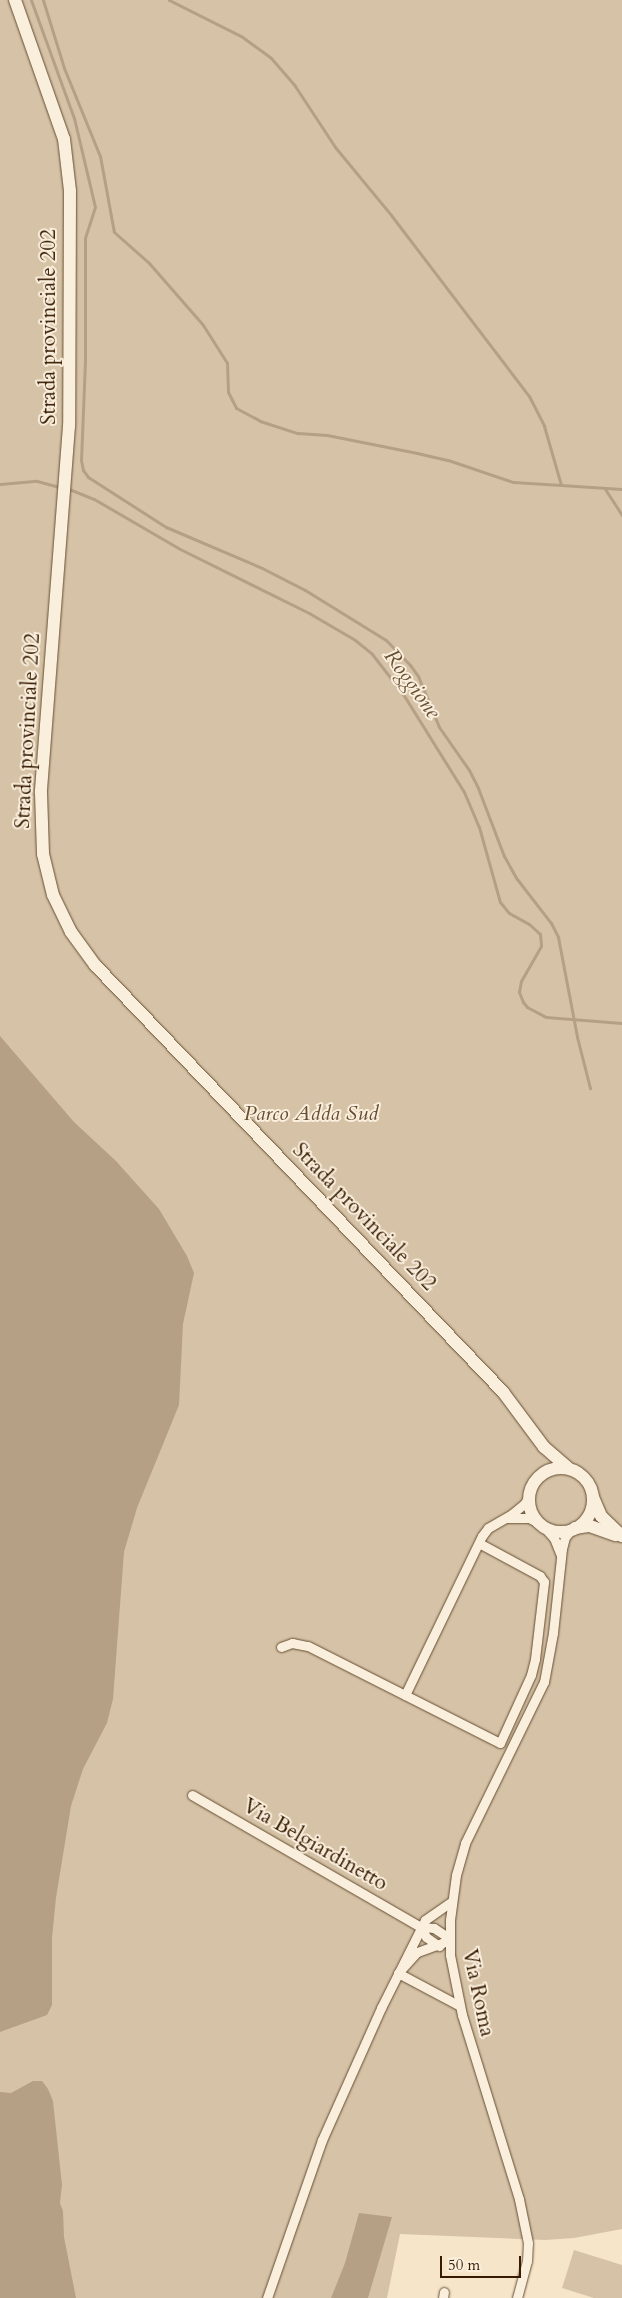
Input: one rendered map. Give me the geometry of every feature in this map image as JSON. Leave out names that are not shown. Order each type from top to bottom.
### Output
[{"type":"street","name":"Strada provinciale 202","points":[[15,0],[56,114],[68,167],[70,191],[69,426],[41,793],[43,854],[46,873],[62,916],[81,947],[95,965],[504,1392],[548,1452],[569,1469],[585,1478],[601,1516],[622,1537]]},
{"type":"street","name":"Strada provinciale 202","points":[[528,1496],[536,1479],[541,1460],[534,1435]]},
{"type":"street","points":[[536,1479],[551,1469],[569,1469]]},
{"type":"street","points":[[573,1529],[588,1516],[592,1506],[592,1495]]},
{"type":"street","points":[[405,1695],[478,1543],[488,1528],[507,1518],[523,1504],[528,1496]]},
{"type":"street","points":[[528,1496],[529,1506],[541,1525],[554,1538],[562,1558]]},
{"type":"street","points":[[507,1518],[529,1518],[541,1525]]},
{"type":"street","name":"Strada provinciale 202","points":[[541,1525],[553,1531],[590,1526],[622,1537]]},
{"type":"street","name":"Via Roma","points":[[517,2298],[529,2253],[525,2222],[460,2006],[450,1955],[449,1938],[456,1874],[465,1843],[544,1682],[553,1633],[565,1537],[573,1529]]},
{"type":"street","points":[[281,1647],[292,1643],[308,1646],[500,1742],[522,1699],[535,1659],[544,1580],[478,1543]]},
{"type":"street","name":"Via Belgiardinetto","points":[[192,1795],[421,1927]]},
{"type":"street","points":[[267,2298],[322,2140],[398,1973],[425,1920],[452,1901]]},
{"type":"street","points":[[398,1973],[417,1952],[449,1938],[434,1928],[421,1927]]},
{"type":"street","points":[[421,1927],[426,1937],[450,1955]]},
{"type":"street","points":[[398,1973],[460,2006]]},
{"type":"green space","name":"Parco Adda Sud","points":[[0,0],[622,0],[622,2229],[574,2238],[545,2240],[400,2234],[387,2298],[0,2298]]},
{"type":"green space","points":[[574,2250],[622,2265],[622,2298],[594,2298],[562,2288]]},
{"type":"shaded area","points":[[0,1036],[74,1122],[116,1161],[159,1209],[187,1256],[194,1273],[183,1324],[179,1405],[137,1508],[124,1552],[113,1699],[107,1723],[83,1769],[71,1806],[56,1898],[52,1938],[52,2005],[47,2015],[0,2032]]},
{"type":"shaded area","points":[[33,2081],[42,2081],[53,2101],[62,2185],[60,2203],[63,2211],[64,2237],[76,2298],[0,2298],[0,2092],[11,2093]]},
{"type":"shaded area","points":[[359,2213],[392,2217],[368,2298],[331,2298],[345,2263]]},
{"type":"waterway","points":[[31,0],[74,118],[95,207],[85,238],[85,361],[81,460],[83,470],[88,477],[166,527],[262,568],[305,590],[386,640],[410,665],[418,676],[439,727],[469,770],[478,788],[504,856],[517,879],[551,923],[558,937],[577,1037],[590,1088]]},
{"type":"waterway","points":[[43,0],[64,68],[100,156],[114,232],[149,263],[203,325],[227,363],[228,392],[236,408],[260,421],[298,433],[327,435],[448,460],[513,482],[561,485]]},
{"type":"waterway","points":[[169,0],[241,36],[271,58],[295,86],[335,147],[391,215],[529,396],[544,426],[561,485],[622,489]]},
{"type":"waterway","name":"Roggione","points":[[0,484],[37,481],[60,487]]},
{"type":"waterway","name":"Roggione","points":[[69,489],[94,499],[180,549],[309,613],[355,640],[372,654],[403,694],[464,792],[479,827],[500,902],[509,913],[529,924],[540,934],[541,946],[521,981],[519,992],[523,1002],[527,1007],[546,1017],[622,1023]]},
{"type":"waterway","points":[[605,489],[622,515]]}]
